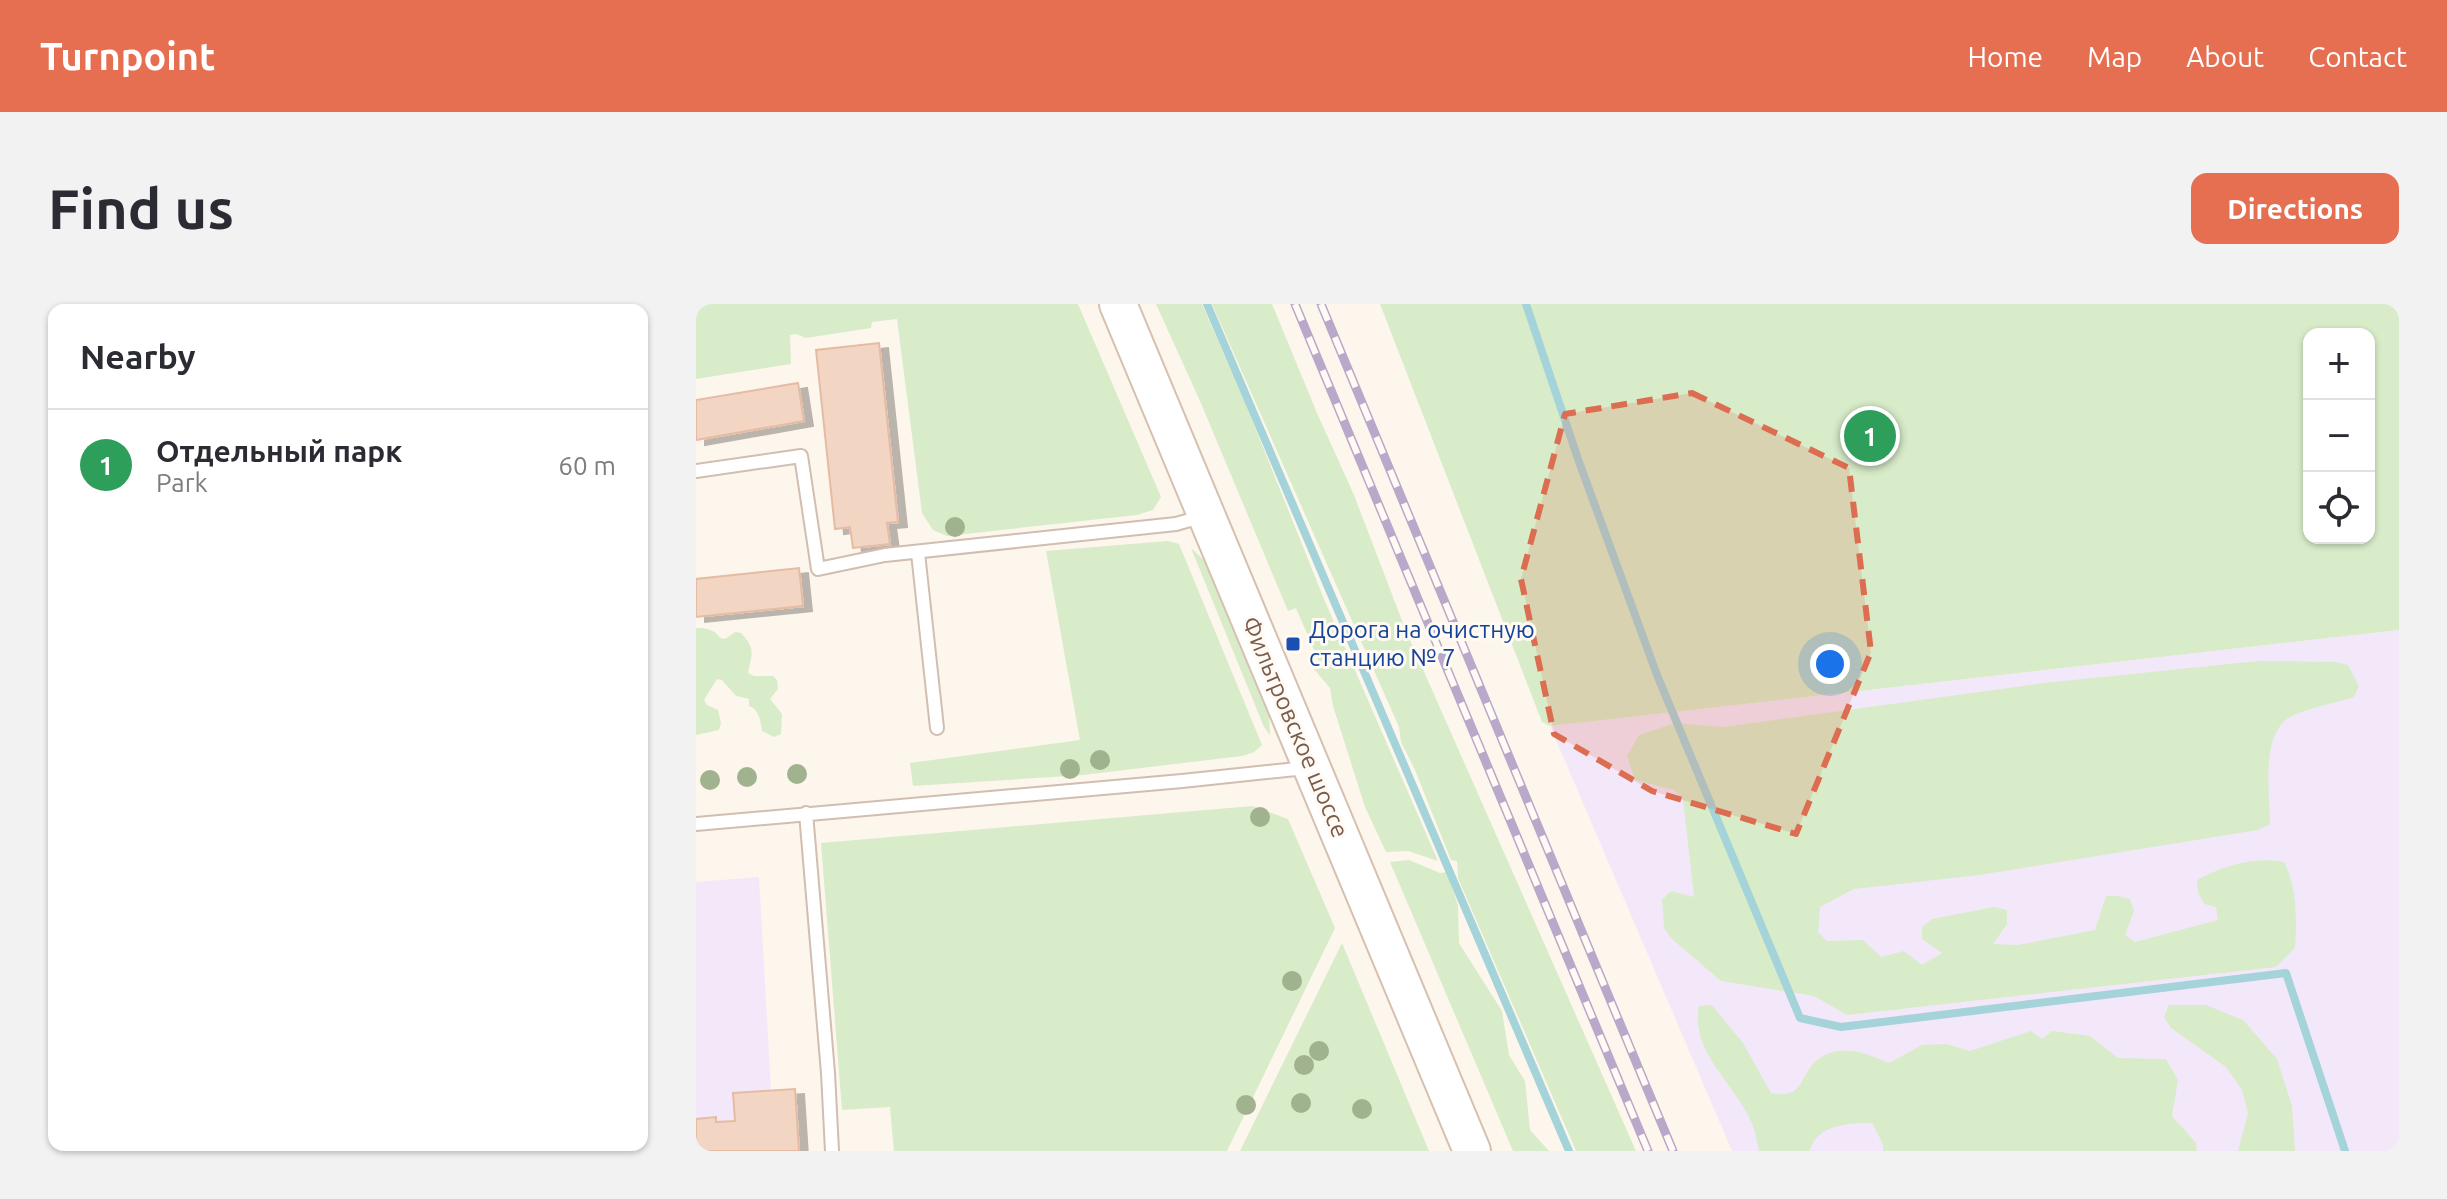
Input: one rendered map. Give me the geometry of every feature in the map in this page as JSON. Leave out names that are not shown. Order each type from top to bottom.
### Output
[{"type":"main road","name":"Фильтровское шоссе","points":[[1118,304],[1472,1151]]},
{"type":"lane","points":[[696,471],[801,456],[818,569],[885,555],[1176,524],[1207,516]]},
{"type":"lane","points":[[918,553],[937,728]]},
{"type":"lane","points":[[696,824],[1313,767]]},
{"type":"lane","points":[[806,813],[832,1151]]},
{"type":"highlighted area","points":[[1692,393],[1849,468],[1871,652],[1796,834],[1652,791],[1554,734],[1521,579],[1565,414]]},
{"type":"shaded area","points":[[2399,630],[2399,1151],[1732,1151],[1550,726]]},
{"type":"shaded area","points":[[759,877],[771,1090],[795,1089],[799,1151],[696,1151],[696,882]]},
{"type":"green space","points":[[696,304],[1078,304],[1161,497],[1153,510],[1137,515],[947,536],[933,530],[922,513],[897,319],[872,322],[871,328],[806,338],[790,335],[791,364],[696,379]]},
{"type":"green space","points":[[1156,304],[1202,304],[1324,599],[1438,861],[1408,851],[1386,852],[1365,807],[1330,688],[1313,668],[1320,664],[1296,608],[1288,611]]},
{"type":"green space","points":[[1212,304],[1272,304],[1354,495],[1406,631],[1636,1151],[1576,1151],[1458,878],[1457,861],[1451,860],[1401,742],[1399,727]]},
{"type":"green space","points":[[1380,304],[2399,304],[2399,630],[1550,726],[1542,722]]},
{"type":"green space","points":[[1168,541],[1179,544],[1262,745],[1242,756],[1083,775],[913,786],[910,763],[1080,740],[1046,551]]},
{"type":"green space","points":[[1191,548],[1206,562],[1269,715],[1270,735],[1264,727]]},
{"type":"green space","points":[[696,628],[713,631],[725,639],[735,632],[746,638],[752,652],[748,673],[773,676],[777,680],[778,689],[770,699],[782,714],[781,734],[774,737],[762,731],[759,716],[749,706],[749,699],[736,696],[722,680],[717,679],[704,700],[718,710],[719,730],[696,735]]},
{"type":"green space","points":[[2258,661],[2335,662],[2348,665],[2359,686],[2354,697],[2294,715],[2275,734],[2268,779],[2270,824],[2258,830],[1979,875],[1854,889],[1820,907],[1818,932],[1827,941],[1863,940],[1881,957],[1904,951],[1922,965],[1942,953],[1922,939],[1922,927],[1932,919],[1994,907],[2007,910],[2007,924],[1993,944],[2018,945],[2095,930],[2106,896],[2118,896],[2130,899],[2134,911],[2125,935],[2135,942],[2218,920],[2216,907],[2204,904],[2197,880],[2239,864],[2273,860],[2284,862],[2294,893],[2296,915],[2295,948],[2276,967],[1847,1015],[1814,996],[1721,981],[1672,939],[1664,928],[1662,900],[1671,891],[1694,897],[1683,799],[1674,790],[1635,780],[1627,756],[1639,735],[1675,723],[1724,727],[2044,683]]},
{"type":"green space","points":[[1252,806],[1288,819],[1335,928],[1227,1151],[894,1151],[890,1107],[842,1110],[821,843]]},
{"type":"green space","points":[[1409,860],[1440,873],[1447,872],[1458,905],[1459,943],[1502,1011],[1509,1055],[1525,1081],[1530,1130],[1549,1151],[1513,1151],[1390,862]]},
{"type":"green space","points":[[1342,943],[1429,1151],[1240,1151]]},
{"type":"green space","points":[[1712,1005],[1743,1043],[1771,1093],[1782,1094],[1795,1090],[1817,1060],[1834,1051],[1853,1051],[1889,1063],[1922,1045],[1946,1044],[1970,1051],[2031,1031],[2042,1039],[2052,1031],[2090,1036],[2118,1058],[2166,1059],[2178,1080],[2172,1116],[2196,1143],[2197,1151],[1883,1151],[1883,1144],[1872,1123],[1826,1130],[1813,1142],[1810,1151],[1759,1151],[1746,1111],[1701,1039],[1699,1006]]},
{"type":"green space","points":[[2169,1005],[2206,1005],[2243,1020],[2277,1059],[2292,1106],[2295,1151],[2238,1151],[2248,1113],[2242,1090],[2226,1067],[2171,1028],[2164,1017]]},
{"type":"building","points":[[879,343],[898,522],[887,523],[890,544],[853,548],[850,527],[835,529],[816,350]]},
{"type":"building","points":[[798,383],[804,421],[696,440],[696,400]]},
{"type":"building","points":[[799,568],[803,606],[696,617],[696,579]]},
{"type":"building","points":[[795,1089],[799,1151],[696,1151],[696,1119],[716,1117],[716,1122],[735,1121],[733,1093]]},
{"type":"waterway","points":[[1207,304],[1569,1151]]},
{"type":"waterway","points":[[1526,304],[1578,459],[1657,675],[1800,1018],[1841,1027],[2286,973],[2345,1151]]},
{"type":"railway","points":[[1295,304],[1648,1151]]},
{"type":"railway","points":[[1321,304],[1673,1151]]},
{"type":"place","name":"Отдельный парк","points":[[1870,436]]},
{"type":"place","name":"Дорога на очистную станцию № 7","points":[[1293,644]]}]
